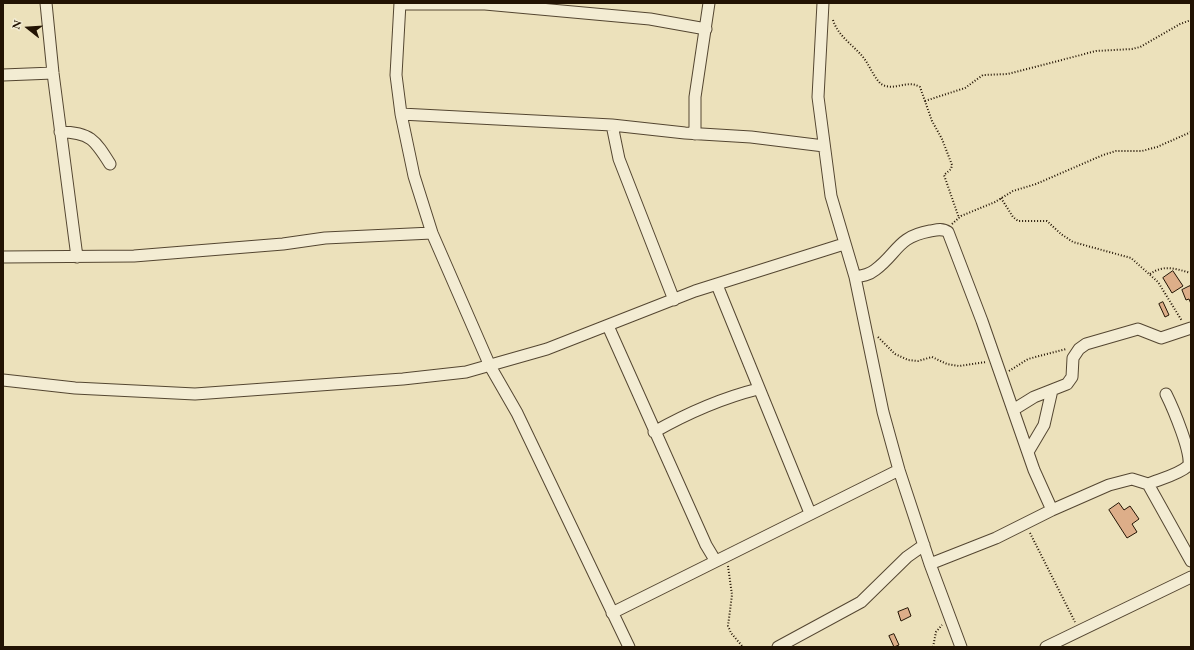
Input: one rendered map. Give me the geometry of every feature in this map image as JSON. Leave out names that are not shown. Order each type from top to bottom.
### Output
[{"type":"street","points":[[46,3],[52,73],[77,257]]},
{"type":"street","points":[[629,647],[517,413],[490,366],[432,233],[414,176],[401,114],[396,74],[400,3],[503,4],[650,19],[706,28]]},
{"type":"street","points":[[695,134],[695,97],[709,3]]},
{"type":"street","points":[[823,4],[818,97],[831,196],[855,277],[883,412],[899,470],[930,564],[961,647]]},
{"type":"street","points":[[3,76],[52,73]]},
{"type":"street","points":[[401,114],[612,125],[695,134],[751,137],[824,146]]},
{"type":"street","points":[[612,125],[619,159],[674,300]]},
{"type":"street","points":[[60,132],[75,132],[86,135],[95,141],[110,164]]},
{"type":"street","points":[[855,277],[868,274],[876,270],[902,241],[911,236],[937,229],[945,230],[953,245],[1028,452],[1052,510]]},
{"type":"street","points":[[3,257],[134,256],[283,244],[325,238],[432,233]]},
{"type":"street","points":[[3,380],[75,388],[194,394],[403,380],[466,372],[547,350],[674,300],[783,262],[844,244]]},
{"type":"street","points":[[717,285],[810,513]]},
{"type":"street","points":[[608,326],[654,432],[706,545],[715,560]]},
{"type":"street","points":[[1013,410],[1034,397],[1070,382],[1072,377],[1073,358],[1082,346],[1134,329],[1146,330],[1161,338],[1190,330]]},
{"type":"street","points":[[654,432],[674,420],[758,388]]},
{"type":"street","points":[[1028,452],[1044,425],[1052,390]]},
{"type":"street","points":[[1148,484],[1182,469],[1190,463],[1191,456],[1180,420],[1166,394]]},
{"type":"street","points":[[612,613],[725,555],[899,470]]},
{"type":"street","points":[[930,564],[996,538],[1052,510],[1109,485],[1128,480],[1139,480],[1148,484],[1191,561]]},
{"type":"street","points":[[778,647],[861,602],[907,557],[924,545]]},
{"type":"street","points":[[1046,647],[1191,577]]},
{"type":"path","points":[[823,4],[831,14],[835,27],[840,36],[851,43],[881,84],[893,87],[908,83],[920,86],[932,120],[942,139],[952,165],[951,169],[944,176],[959,218]]},
{"type":"path","points":[[925,101],[965,88],[983,75],[1008,74],[1096,51],[1132,49],[1180,24],[1191,20]]},
{"type":"path","points":[[945,230],[959,218],[1000,198],[1103,155],[1116,151],[1142,151],[1157,147],[1191,132]]},
{"type":"path","points":[[1000,198],[1013,218],[1018,221],[1047,221],[1068,239],[1086,246],[1127,256],[1150,274],[1165,292],[1190,330]]},
{"type":"path","points":[[1150,274],[1163,268],[1172,268],[1191,273]]},
{"type":"path","points":[[864,326],[882,339],[895,354],[908,360],[918,360],[932,357],[947,364],[959,366],[997,365],[1009,371],[1028,359],[1055,353],[1072,346],[1082,346]]},
{"type":"path","points":[[1025,523],[1079,630]]},
{"type":"path","points":[[725,555],[732,595],[728,626],[743,647]]},
{"type":"path","points":[[933,647],[940,627],[951,622]]},
{"type":"building","points":[[1173,271],[1183,286],[1172,293],[1163,278]]},
{"type":"building","points":[[1190,286],[1191,304],[1189,299],[1186,300],[1182,290]]},
{"type":"building","points":[[1163,302],[1169,315],[1165,317],[1159,304]]},
{"type":"building","points":[[1119,503],[1124,510],[1130,506],[1139,519],[1132,524],[1137,532],[1127,538],[1109,510]]},
{"type":"building","points":[[908,608],[911,616],[901,621],[898,612]]},
{"type":"building","points":[[894,634],[899,645],[894,647],[889,636]]}]
